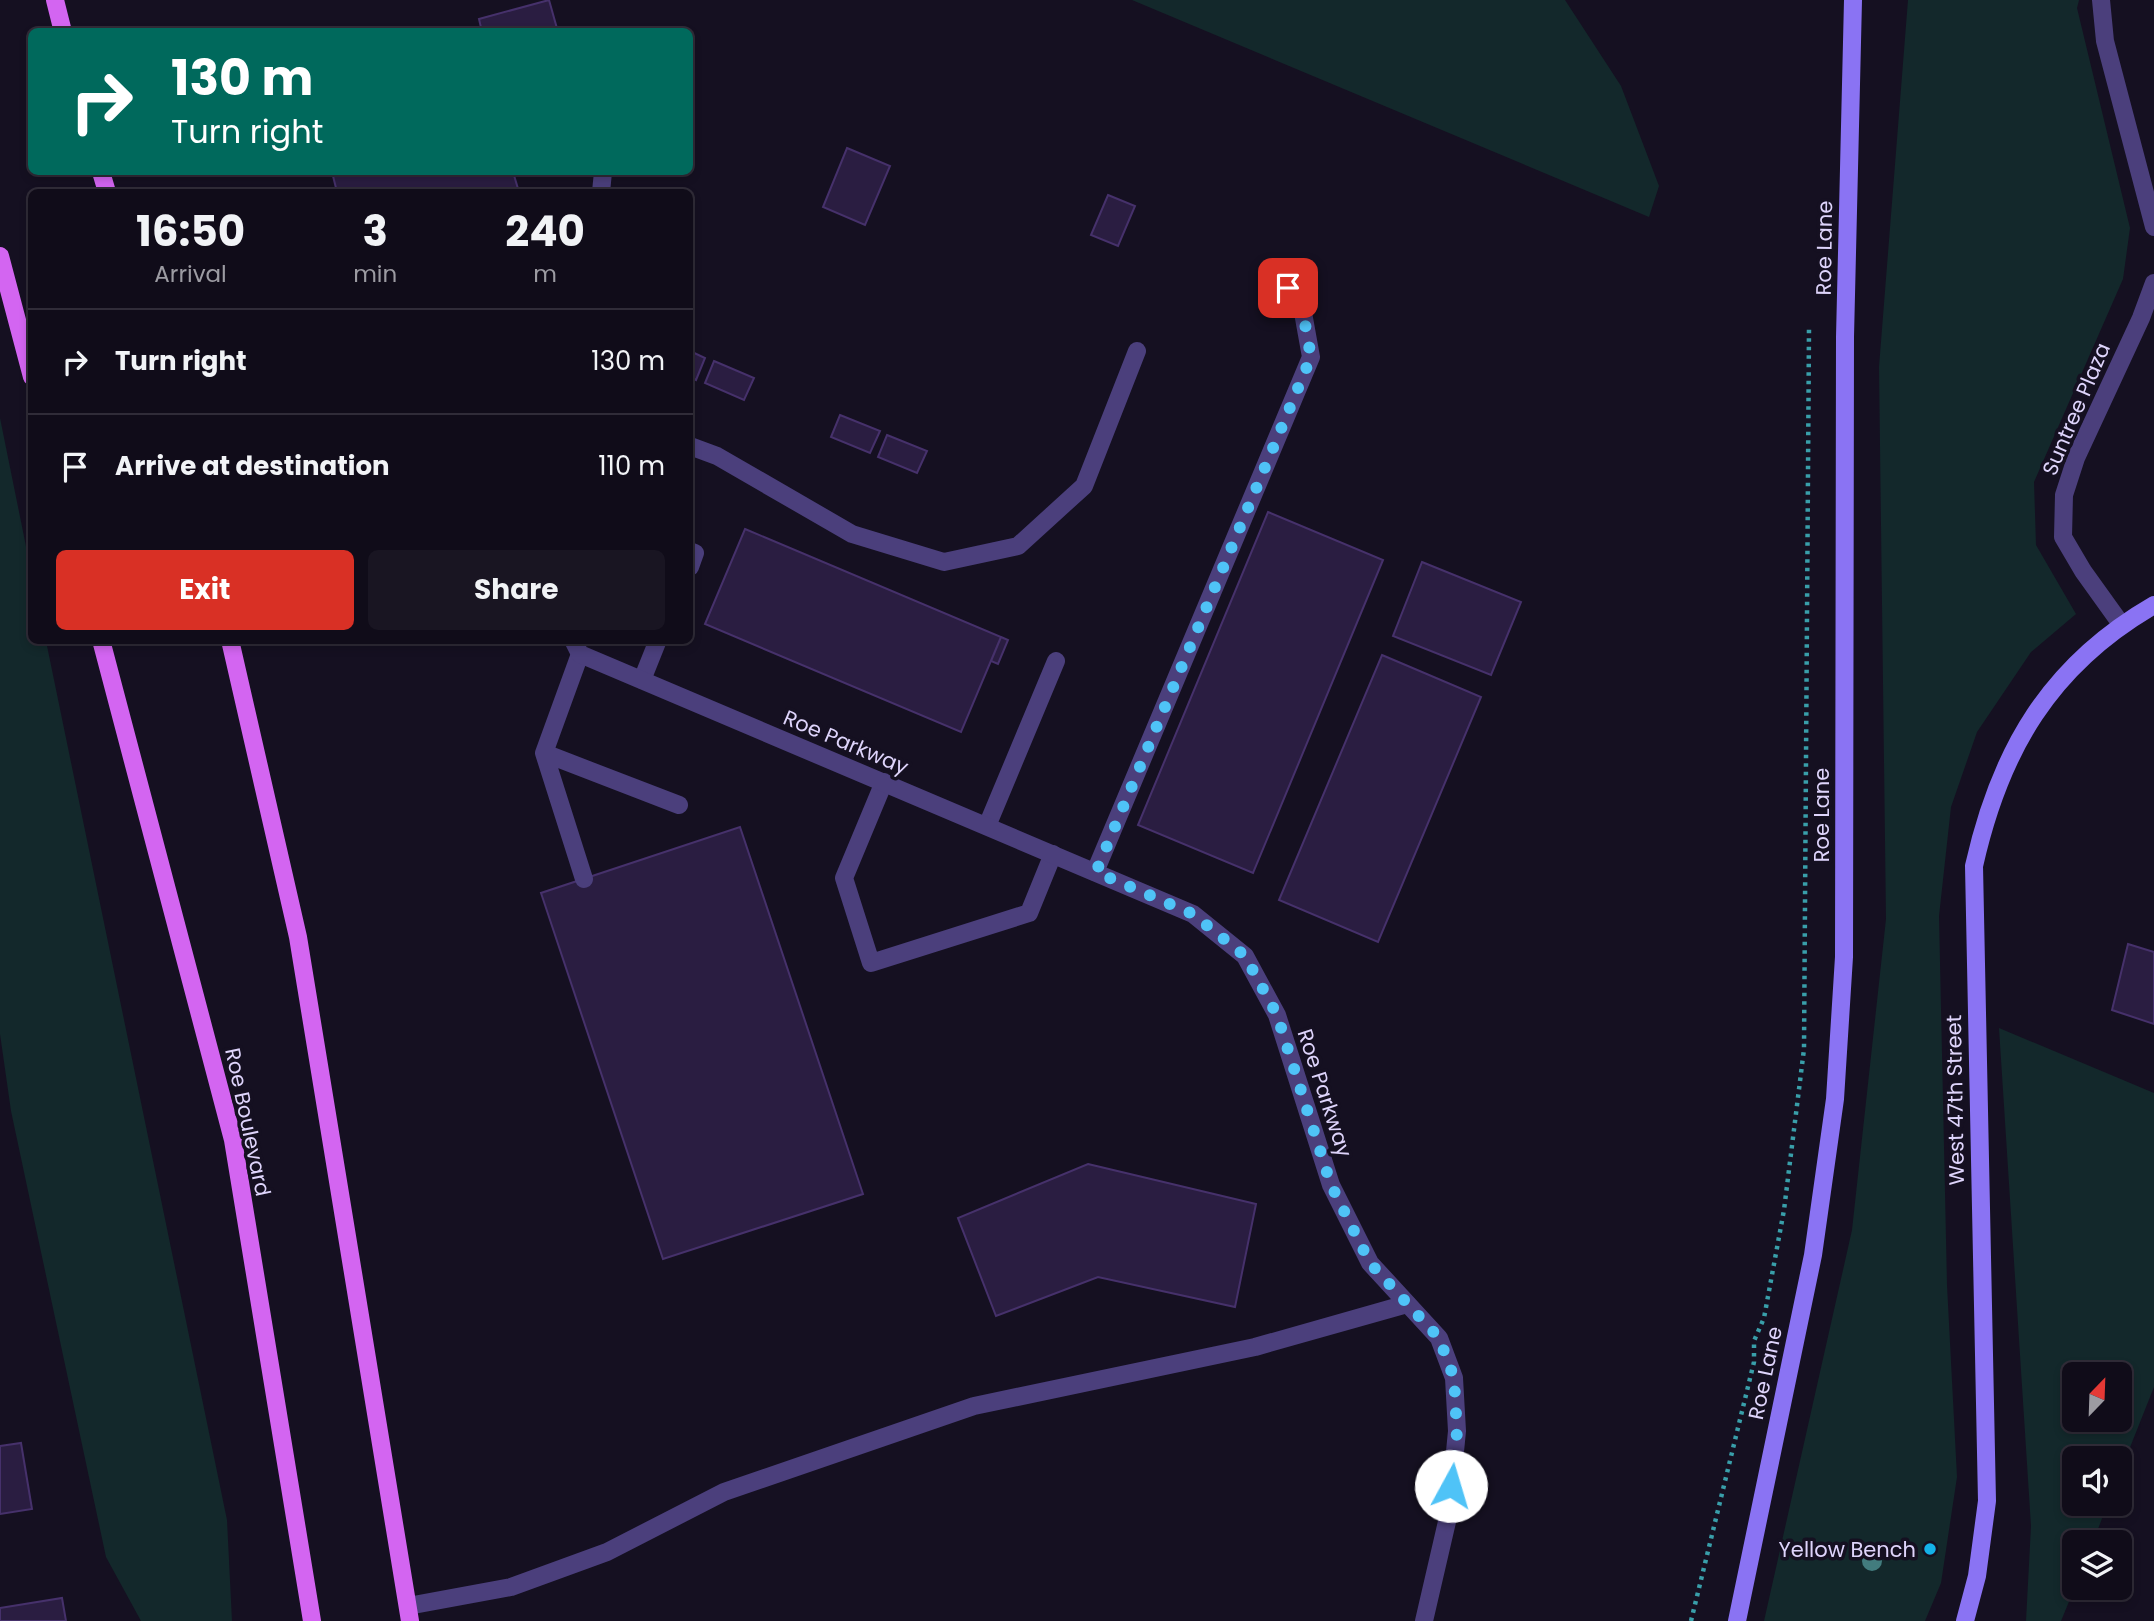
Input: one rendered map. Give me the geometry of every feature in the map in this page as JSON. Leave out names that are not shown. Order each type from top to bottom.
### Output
[{"type":"main road","points":[[55,0],[62,28]]},
{"type":"main road","points":[[0,256],[28,362]]},
{"type":"main road","name":"Roe Boulevard","points":[[102,644],[233,1140],[312,1621]]},
{"type":"main road","points":[[231,644],[298,937],[409,1614]]},
{"type":"street","name":"Roe Lane","points":[[1737,1621],[1813,1255],[1835,1099],[1844,957],[1845,337],[1853,0]]},
{"type":"street","points":[[2101,0],[2105,41],[2154,226]]},
{"type":"street","points":[[1096,872],[1311,357],[1302,307],[1274,269]]},
{"type":"street","name":"Suntree Plaza","points":[[2121,624],[2083,571],[2063,537],[2064,495],[2076,458],[2141,318],[2154,283]]},
{"type":"street","points":[[693,447],[717,456],[852,534],[944,562],[1018,546],[1084,486],[1137,351]]},
{"type":"street","name":"West 47th Street","points":[[1965,1621],[1978,1576],[1987,1501],[1974,866],[1986,820],[2010,754],[2036,712],[2075,663],[2121,624],[2154,605]]},
{"type":"street","points":[[642,680],[657,644]]},
{"type":"street","points":[[577,647],[544,753],[584,879]]},
{"type":"street","name":"Roe Parkway","points":[[577,647],[642,680],[1193,914],[1245,956],[1277,1015],[1331,1185],[1370,1263],[1439,1338],[1454,1378],[1457,1432],[1449,1513],[1424,1621]]},
{"type":"street","points":[[987,826],[1056,661]]},
{"type":"street","points":[[544,753],[679,805]]},
{"type":"street","points":[[884,782],[844,878],[872,962],[1029,913],[1053,854]]},
{"type":"street","points":[[409,1614],[523,1582],[607,1552],[724,1492],[975,1406],[1255,1347],[1407,1304]]},
{"type":"path","points":[[1691,1621],[1754,1362],[1754,1341],[1765,1318],[1784,1210],[1804,1049],[1809,328]]},
{"type":"green space","points":[[1132,0],[1565,0],[1621,86],[1659,186],[1649,217]]},
{"type":"green space","points":[[1908,0],[2079,0],[2077,8],[2130,228],[2123,279],[2034,482],[2036,545],[2076,614],[2031,652],[1977,732],[1951,807],[1939,916],[1947,1285],[1957,1477],[1941,1583],[1925,1621],[1764,1621],[1852,1230],[1886,919],[1879,367]]},
{"type":"green space","points":[[0,418],[28,556],[28,644],[47,644],[227,1520],[232,1621],[141,1621],[106,1557],[11,1111],[0,1034]]},
{"type":"green space","points":[[1999,1028],[2154,1093],[2154,1387],[2131,1446],[2062,1446],[2062,1516],[2103,1516],[2098,1530],[2062,1530],[2062,1600],[2070,1600],[2061,1621],[2026,1621],[2031,1526]]},
{"type":"building","points":[[549,0],[557,28],[481,28],[479,19]]},
{"type":"building","points":[[847,148],[890,166],[865,225],[823,207]]},
{"type":"building","points":[[333,175],[514,175],[518,189],[336,189]]},
{"type":"building","points":[[1108,195],[1135,206],[1118,246],[1091,235]]},
{"type":"building","points":[[693,352],[705,358],[696,380],[693,378]]},
{"type":"building","points":[[714,361],[754,378],[744,400],[705,383]]},
{"type":"building","points":[[840,415],[880,431],[870,453],[831,437]]},
{"type":"building","points":[[887,435],[927,451],[917,473],[878,457]]},
{"type":"building","points":[[1268,512],[1383,560],[1253,873],[1138,825]]},
{"type":"building","points":[[745,529],[1001,637],[961,732],[705,624]]},
{"type":"building","points":[[1422,562],[1521,602],[1491,675],[1393,636]]},
{"type":"building","points":[[1001,637],[1008,640],[998,664],[991,661]]},
{"type":"building","points":[[1382,655],[1481,697],[1378,942],[1279,900]]},
{"type":"building","points":[[740,827],[863,1194],[663,1259],[541,893]]},
{"type":"building","points":[[2128,944],[2154,952],[2154,1024],[2112,1010]]},
{"type":"building","points":[[1088,1164],[1256,1204],[1235,1307],[1098,1277],[996,1316],[958,1218]]},
{"type":"building","points":[[21,1443],[32,1509],[0,1514],[0,1446]]},
{"type":"building","points":[[62,1598],[66,1621],[0,1621],[0,1608]]},
{"type":"place","name":"Yellow Bench","points":[[1930,1549]]},
{"type":"route","points":[[1288,288],[1302,307],[1311,357],[1096,872],[1193,914],[1245,956],[1277,1015],[1331,1185],[1370,1263],[1439,1338],[1454,1378],[1457,1432],[1451,1486]]}]
